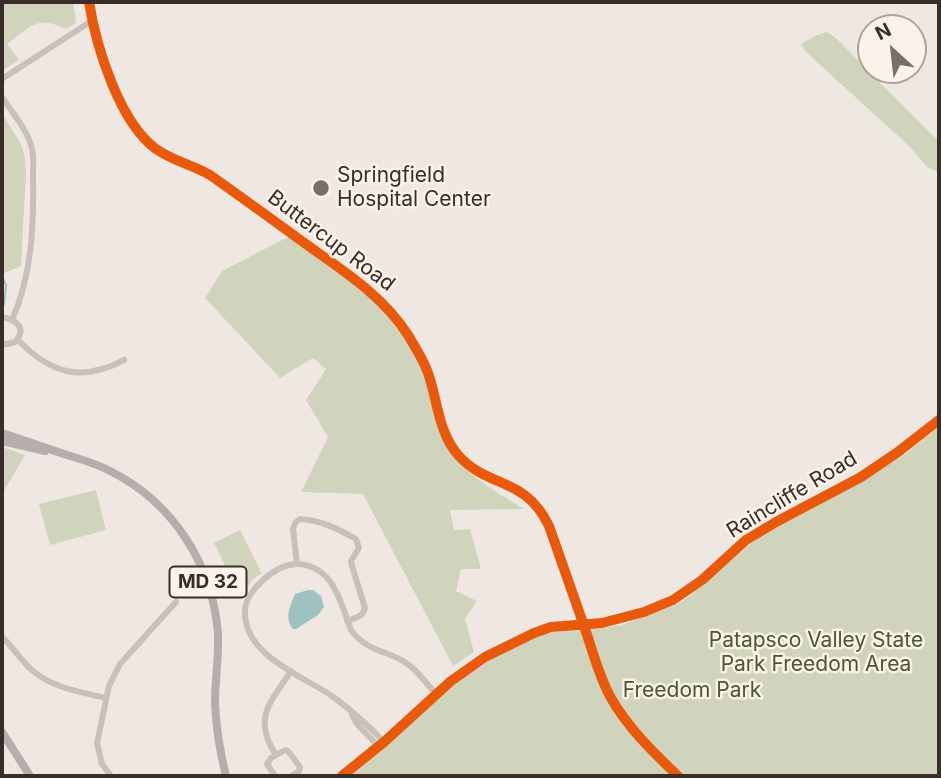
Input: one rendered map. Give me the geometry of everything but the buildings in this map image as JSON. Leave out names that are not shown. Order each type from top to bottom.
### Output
[{"type":"main road","name":"MD 32","points":[[2,433],[110,471],[147,495],[178,526],[196,555],[210,588],[217,620],[219,644],[215,703],[226,776]]},
{"type":"main road","name":"MD 32","points":[[2,441],[69,455]]},
{"type":"main road","points":[[2,732],[30,776]]},
{"type":"street","name":"Buttercup Road","points":[[89,2],[103,55],[118,95],[141,135],[163,153],[210,175],[282,226],[372,293],[399,321],[428,373],[442,426],[453,449],[473,468],[516,488],[543,515],[595,661],[612,699],[643,741],[678,776]]},
{"type":"street","points":[[2,79],[93,20]]},
{"type":"street","points":[[2,97],[29,139],[33,155],[34,197],[28,267],[12,320]]},
{"type":"street","points":[[2,317],[12,320],[21,333],[18,340],[2,345]]},
{"type":"street","points":[[18,340],[46,363],[67,371],[92,372],[124,360]]},
{"type":"street","name":"Raincliffe Road","points":[[342,776],[468,668],[485,657],[551,627],[618,620],[673,600],[702,580],[746,540],[861,477],[939,420]]},
{"type":"street","points":[[297,564],[293,528],[300,519],[327,524],[356,540],[359,548],[351,561],[365,610],[361,616],[347,621]]},
{"type":"street","points":[[381,745],[330,695],[291,671],[251,639],[247,629],[245,606],[260,583],[281,568],[297,564],[314,568],[326,576],[351,630],[361,641],[410,666],[436,695]]},
{"type":"street","points":[[111,776],[102,764],[97,743],[109,686],[120,664],[176,602]]},
{"type":"street","points":[[2,638],[32,670],[45,679],[62,687],[106,698]]},
{"type":"street","points":[[275,755],[266,739],[264,720],[267,709],[291,671]]},
{"type":"street","points":[[275,776],[267,764],[283,750],[288,751],[300,767],[292,776]]},
{"type":"green space","points":[[2,2],[73,2],[76,23],[66,29],[47,23],[33,25],[7,44],[19,60],[2,71]]},
{"type":"green space","points":[[827,32],[837,39],[857,59],[857,84],[882,84],[939,139],[939,172],[927,167],[910,147],[806,52],[801,44]]},
{"type":"green space","points":[[2,113],[21,144],[26,172],[21,266],[2,274]]},
{"type":"green space","points":[[290,236],[370,296],[397,325],[421,364],[434,405],[438,429],[454,457],[475,477],[524,509],[450,510],[454,530],[470,529],[481,569],[461,569],[456,591],[477,601],[465,619],[474,652],[453,666],[363,494],[301,492],[328,437],[306,400],[326,369],[313,358],[280,378],[205,298],[222,271]]},
{"type":"green space","name":"Patapsco Valley State Park Freedom Area","points":[[939,427],[939,776],[351,776],[460,680],[498,655],[544,634],[622,625],[678,604],[759,537],[852,487],[904,455]]},
{"type":"green space","points":[[2,447],[25,455],[2,494]]},
{"type":"green space","points":[[96,490],[106,530],[50,545],[39,504]]},
{"type":"green space","points":[[240,530],[262,574],[255,577],[239,594],[214,543]]},
{"type":"water","points":[[308,590],[321,596],[324,607],[318,615],[293,629],[288,617],[291,603],[295,594]]},
{"type":"waterway","points":[[17,2],[31,2]]},
{"type":"waterway","points":[[2,275],[6,285],[4,305]]},
{"type":"cycle path","points":[[89,2],[97,40],[111,82],[131,121],[143,137],[163,153],[210,175],[337,266],[376,297],[398,321],[426,368],[443,427],[452,447],[470,466],[529,499],[549,526],[606,689],[633,730],[678,776]]},
{"type":"cycle path","points":[[342,776],[451,681],[485,657],[551,627],[602,623],[644,612],[673,600],[702,580],[746,540],[861,477],[939,420]]},
{"type":"place","name":"Springfield Hospital Center","points":[[321,188]]},
{"type":"park label","name":"Freedom Park","points":[[692,691]]}]
